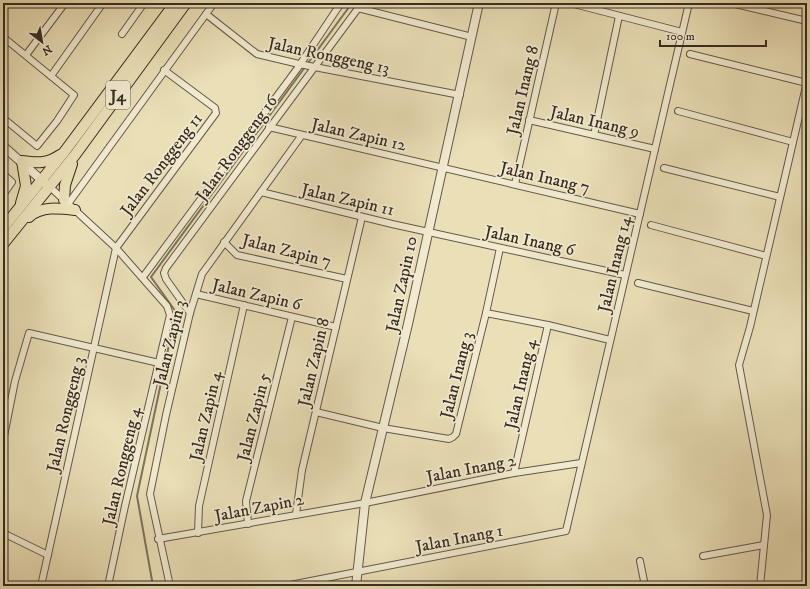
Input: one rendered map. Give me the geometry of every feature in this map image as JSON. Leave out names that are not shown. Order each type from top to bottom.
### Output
[{"type":"main road","name":"J4","points":[[3,244],[15,230],[46,184],[65,151],[175,3]]},
{"type":"main road","name":"J4","points":[[3,228],[15,214],[75,155],[186,3]]},
{"type":"main road","points":[[15,214],[26,186],[22,161],[38,163],[50,161],[65,151]]},
{"type":"main road","points":[[15,230],[34,213],[69,205],[67,176],[75,155]]},
{"type":"street","points":[[26,55],[65,3]]},
{"type":"street","points":[[51,76],[103,3]]},
{"type":"street","points":[[122,34],[144,3]]},
{"type":"street","points":[[69,205],[164,70],[214,3]]},
{"type":"street","points":[[328,3],[340,4]]},
{"type":"street","name":"Jalan Zapin 10","points":[[356,586],[365,503],[460,95],[479,3]]},
{"type":"street","name":"Jalan Inang 8","points":[[515,184],[556,3]]},
{"type":"street","points":[[570,3],[682,32]]},
{"type":"street","name":"Jalan Inang 14","points":[[566,531],[689,3]]},
{"type":"street","points":[[731,3],[807,21]]},
{"type":"street","name":"Jalan Ronggeng 16","points":[[143,277],[299,64],[340,4]]},
{"type":"street","points":[[360,6],[472,37]]},
{"type":"street","name":"Jalan Ronggeng 16","points":[[190,313],[166,279],[164,273],[166,268],[360,6]]},
{"type":"street","name":"Jalan Ronggeng 13","points":[[206,14],[257,54],[299,64],[460,95]]},
{"type":"street","points":[[594,134],[619,16]]},
{"type":"street","points":[[3,37],[51,76],[72,94],[73,97],[37,146],[3,118]]},
{"type":"street","points":[[690,54],[807,82],[754,311],[738,364],[767,515],[768,526],[764,545],[760,586]]},
{"type":"street","name":"Jalan Ronggeng 11","points":[[116,248],[216,113],[215,108],[164,70]]},
{"type":"street","points":[[678,111],[793,142]]},
{"type":"street","name":"Jalan Inang 9","points":[[529,120],[655,149]]},
{"type":"street","name":"Jalan Zapin 12","points":[[269,127],[302,136],[443,167]]},
{"type":"street","name":"Jalan Zapin 3","points":[[170,586],[158,539],[150,494],[166,415],[190,313],[202,274],[302,136]]},
{"type":"street","points":[[3,146],[22,161],[46,184]]},
{"type":"street","name":"Jalan Inang 7","points":[[443,167],[640,214]]},
{"type":"street","points":[[664,168],[780,197]]},
{"type":"street","points":[[3,174],[12,182],[3,194]]},
{"type":"street","name":"Jalan Ronggeng 4","points":[[46,184],[116,248],[167,306],[170,315],[125,506],[108,586]]},
{"type":"street","name":"Jalan Zapin 11","points":[[261,192],[428,232]]},
{"type":"street","name":"Jalan Zapin 8","points":[[296,514],[302,470],[362,217]]},
{"type":"street","points":[[651,226],[766,256]]},
{"type":"street","name":"Jalan Inang 6","points":[[428,232],[625,275]]},
{"type":"street","name":"Jalan Zapin 7","points":[[224,242],[237,255],[347,279]]},
{"type":"street","name":"Jalan Ronggeng 3","points":[[41,586],[116,248]]},
{"type":"street","name":"Jalan Inang 3","points":[[383,428],[449,439],[453,438],[456,434],[486,313],[500,248]]},
{"type":"street","points":[[638,283],[754,311]]},
{"type":"street","name":"Jalan Zapin 6","points":[[196,294],[336,327]]},
{"type":"street","name":"Jalan Zapin 4","points":[[198,533],[198,506],[244,305]]},
{"type":"street","points":[[486,313],[548,325],[610,340]]},
{"type":"street","name":"Jalan Zapin 5","points":[[248,524],[246,501],[292,317]]},
{"type":"street","name":"Jalan Inang 4","points":[[514,473],[548,325]]},
{"type":"street","points":[[3,441],[15,381],[29,332],[94,346],[159,363]]},
{"type":"street","points":[[316,412],[383,428]]},
{"type":"street","name":"Jalan Inang 2","points":[[365,503],[514,473],[581,463]]},
{"type":"street","name":"Jalan Zapin 2","points":[[158,539],[365,503]]},
{"type":"street","name":"Jalan Inang 1","points":[[286,586],[566,531]]},
{"type":"street","points":[[3,533],[48,555]]},
{"type":"street","points":[[703,556],[764,545]]},
{"type":"street","points":[[640,561],[645,586]]},
{"type":"waterway","points":[[153,586],[137,496],[176,312],[151,277],[352,3]]}]
